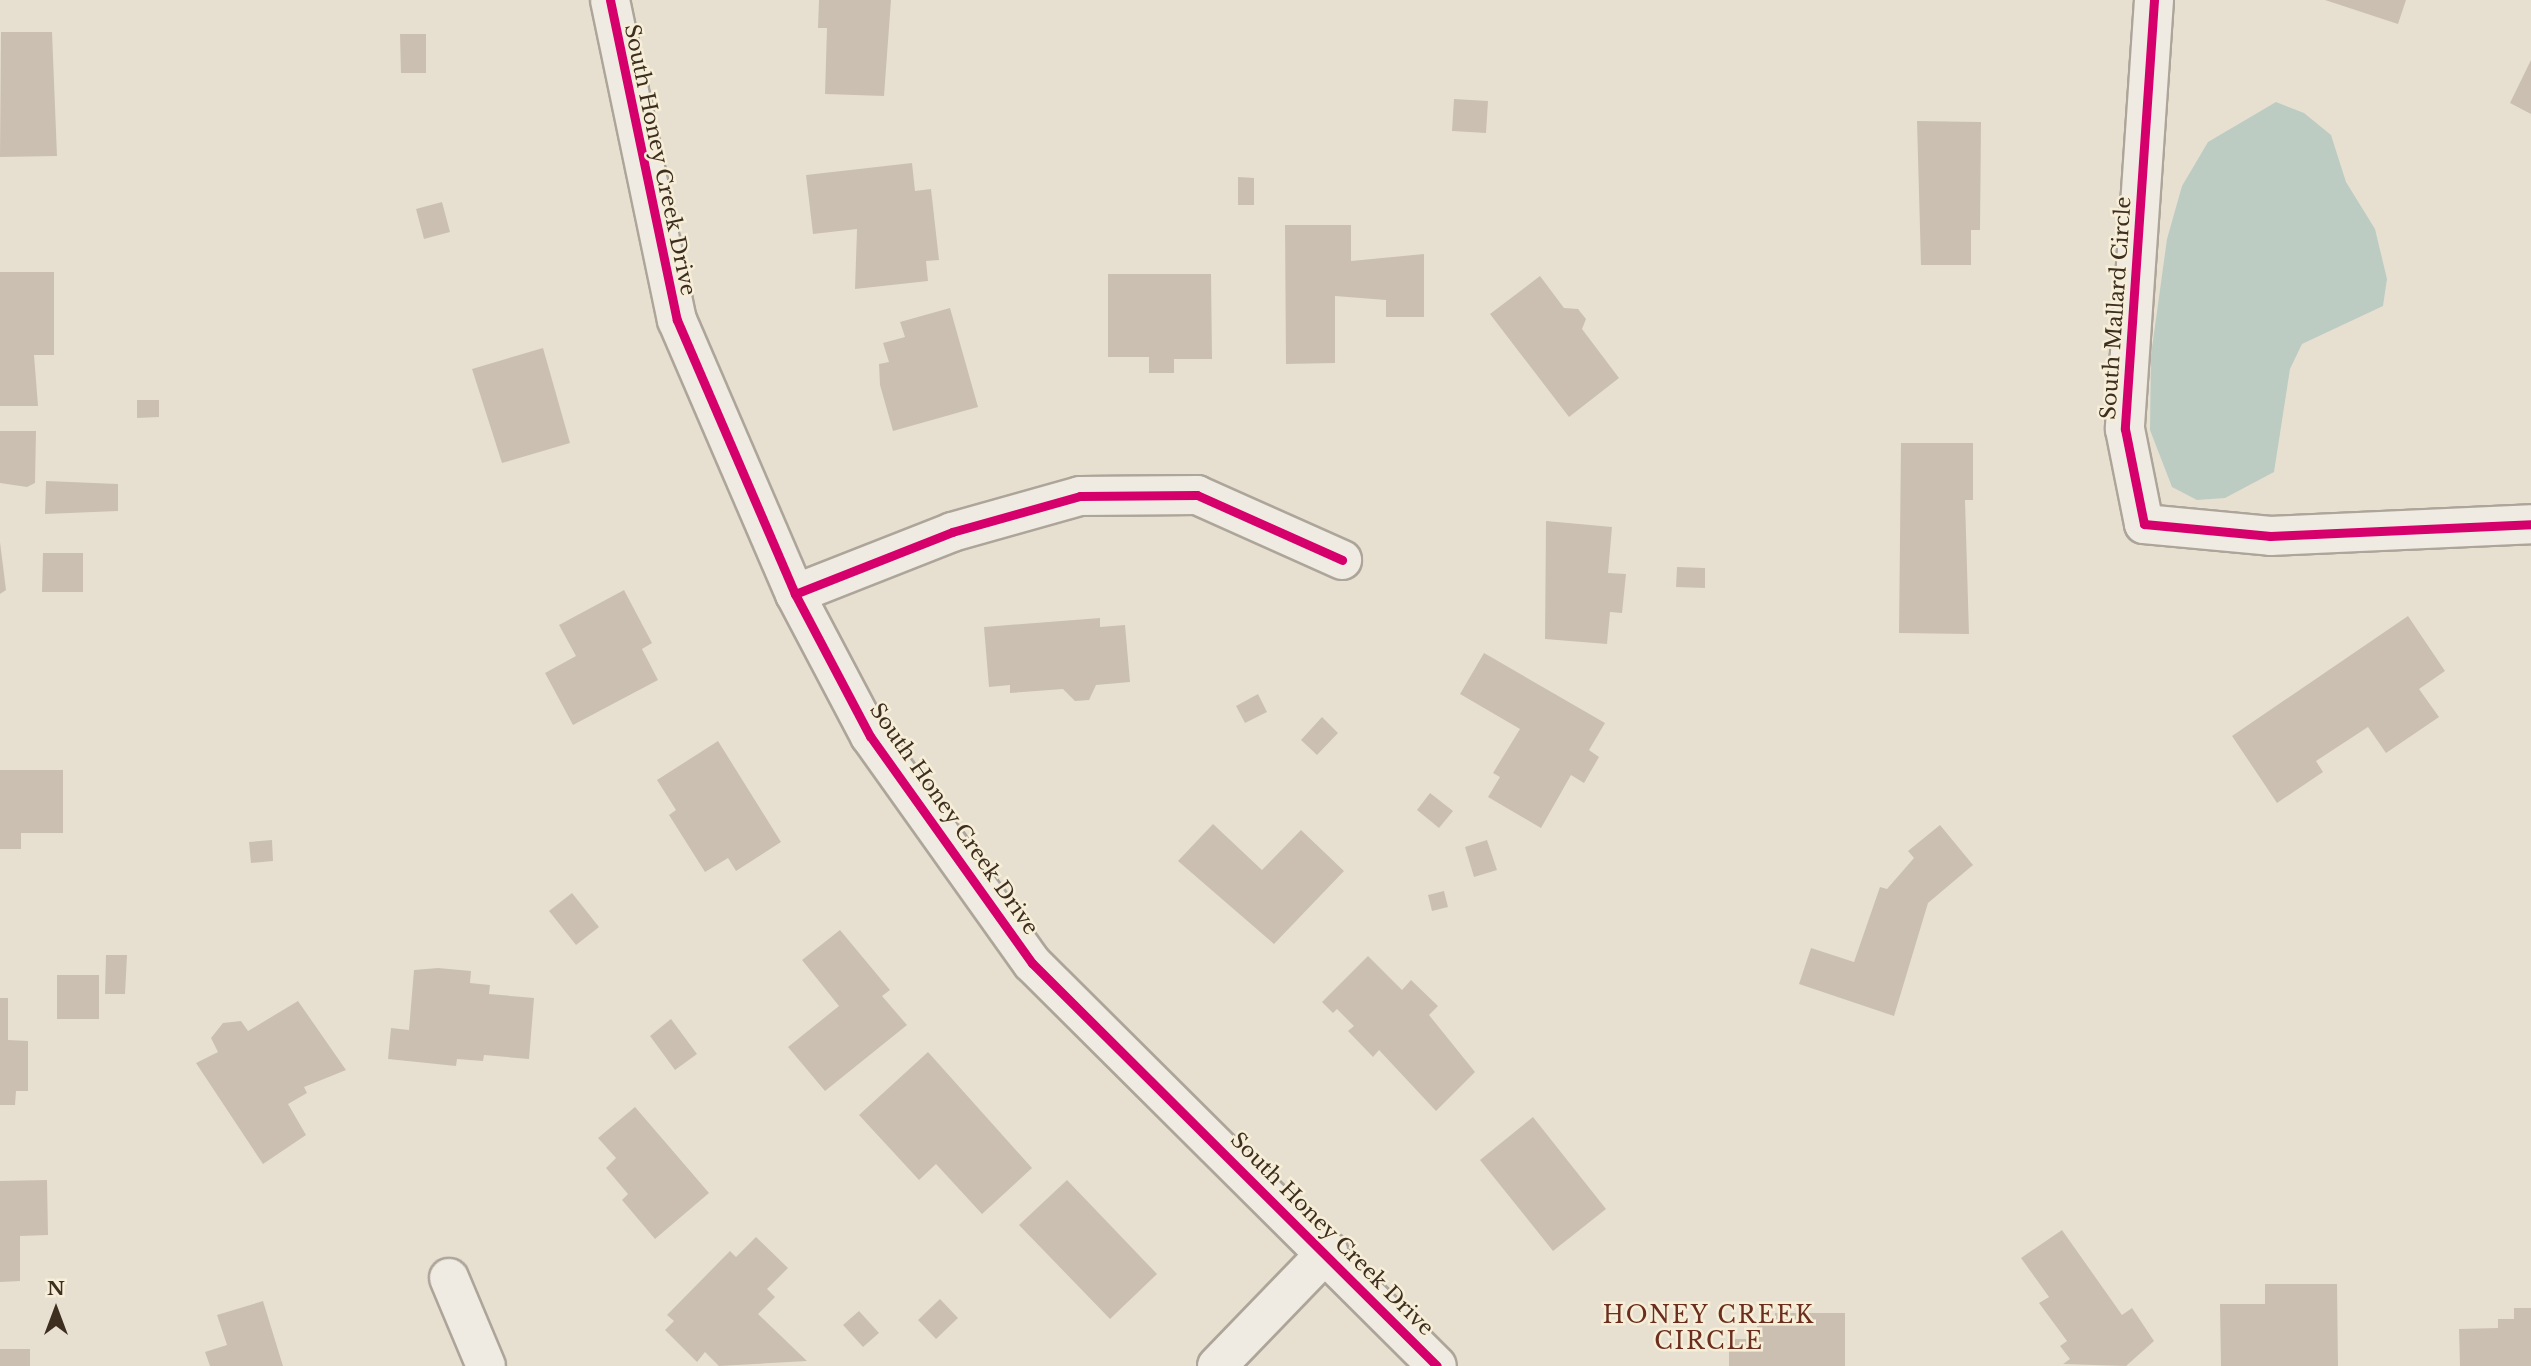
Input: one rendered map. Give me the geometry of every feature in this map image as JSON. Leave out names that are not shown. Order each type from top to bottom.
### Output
[{"type":"street","name":"South Honey Creek Drive","points":[[610,0],[617,58],[677,320],[795,594],[870,736],[1032,963],[1328,1251],[1437,1366]]},
{"type":"street","name":"South Mallard Circle","points":[[2154,0],[2125,429],[2144,524],[2270,536],[2531,524]]},
{"type":"street","points":[[795,594],[952,532],[1080,496],[1197,495],[1342,560]]},
{"type":"street","points":[[1217,1366],[1328,1251]]},
{"type":"street","points":[[449,1279],[486,1366]]},
{"type":"shaded area","points":[[2276,102],[2304,113],[2331,135],[2346,182],[2375,229],[2387,279],[2383,306],[2302,344],[2290,369],[2274,472],[2225,498],[2197,500],[2172,487],[2150,430],[2151,355],[2167,239],[2182,186],[2208,142]]},
{"type":"building","points":[[819,0],[891,0],[884,96],[825,94],[827,28],[818,28]]},
{"type":"building","points":[[2325,0],[2406,0],[2398,24]]},
{"type":"building","points":[[1,32],[52,32],[57,156],[0,157]]},
{"type":"building","points":[[400,34],[426,34],[426,73],[401,73]]},
{"type":"building","points":[[2531,60],[2531,114],[2510,103]]},
{"type":"building","points":[[1454,99],[1488,101],[1486,133],[1452,131]]},
{"type":"building","points":[[1917,121],[1981,122],[1980,230],[1971,230],[1971,265],[1921,265]]},
{"type":"building","points":[[912,163],[915,191],[931,189],[939,260],[926,261],[928,281],[855,289],[857,229],[813,234],[806,175]]},
{"type":"building","points":[[1238,177],[1254,178],[1254,205],[1238,205]]},
{"type":"building","points":[[442,202],[450,232],[424,239],[416,209]]},
{"type":"building","points":[[1285,225],[1351,225],[1351,261],[1424,254],[1424,317],[1386,317],[1386,300],[1335,296],[1335,363],[1286,364]]},
{"type":"building","points":[[0,272],[54,272],[54,355],[34,355],[38,406],[0,406]]},
{"type":"building","points":[[1108,274],[1211,274],[1212,359],[1174,359],[1174,373],[1149,373],[1149,357],[1108,357]]},
{"type":"building","points":[[1540,276],[1564,308],[1578,309],[1586,319],[1582,329],[1619,378],[1569,417],[1490,314]]},
{"type":"building","points":[[950,308],[978,407],[893,431],[880,385],[879,364],[889,362],[883,343],[905,337],[900,322]]},
{"type":"building","points":[[543,348],[570,443],[502,463],[472,369]]},
{"type":"building","points":[[137,400],[159,400],[159,417],[137,418]]},
{"type":"building","points":[[0,431],[36,431],[35,483],[27,487],[0,483]]},
{"type":"building","points":[[1901,443],[1973,443],[1973,500],[1965,500],[1969,634],[1899,633]]},
{"type":"building","points":[[46,481],[118,484],[118,511],[45,514]]},
{"type":"building","points":[[1546,521],[1612,527],[1608,573],[1626,574],[1622,613],[1610,612],[1607,644],[1545,639]]},
{"type":"building","points":[[0,542],[6,590],[0,594]]},
{"type":"building","points":[[43,553],[83,553],[83,592],[42,592]]},
{"type":"building","points":[[1677,567],[1705,568],[1705,588],[1676,587]]},
{"type":"building","points":[[624,590],[652,643],[642,649],[658,680],[573,725],[545,673],[576,656],[559,625]]},
{"type":"building","points":[[2408,616],[2445,671],[2419,689],[2439,717],[2386,753],[2368,727],[2316,761],[2323,772],[2277,803],[2232,736]]},
{"type":"building","points":[[1100,618],[1100,627],[1125,625],[1130,682],[1096,685],[1089,700],[1075,701],[1063,689],[1010,693],[1010,685],[989,687],[984,627]]},
{"type":"building","points":[[1484,653],[1605,723],[1589,750],[1599,757],[1584,783],[1571,775],[1541,828],[1488,797],[1500,777],[1493,773],[1520,729],[1460,694]]},
{"type":"building","points":[[1258,694],[1267,712],[1245,723],[1236,706]]},
{"type":"building","points":[[1322,717],[1338,733],[1317,755],[1301,740]]},
{"type":"building","points":[[718,741],[781,842],[736,871],[728,858],[705,872],[669,815],[676,810],[657,780]]},
{"type":"building","points":[[0,770],[63,770],[63,833],[21,833],[21,849],[0,849]]},
{"type":"building","points":[[1430,793],[1453,811],[1439,828],[1417,810]]},
{"type":"building","points":[[1213,824],[1262,870],[1301,830],[1344,871],[1274,944],[1178,861]]},
{"type":"building","points":[[1940,825],[1973,865],[1928,903],[1894,1016],[1799,984],[1811,948],[1854,962],[1880,887],[1887,889],[1914,858],[1908,851]]},
{"type":"building","points":[[272,840],[273,861],[251,863],[249,842]]},
{"type":"building","points":[[1487,840],[1497,870],[1474,877],[1465,847]]},
{"type":"building","points":[[1444,891],[1448,907],[1432,911],[1428,895]]},
{"type":"building","points":[[572,893],[599,927],[576,945],[549,911]]},
{"type":"building","points":[[840,930],[890,990],[882,996],[907,1025],[825,1091],[788,1047],[839,1006],[802,960]]},
{"type":"building","points":[[106,955],[127,955],[125,994],[105,994]]},
{"type":"building","points":[[1368,956],[1402,990],[1411,980],[1438,1006],[1429,1015],[1475,1072],[1436,1111],[1379,1050],[1373,1057],[1348,1031],[1354,1026],[1337,1009],[1333,1013],[1322,1002]]},
{"type":"building","points":[[438,968],[471,971],[470,983],[490,985],[489,994],[534,998],[529,1059],[484,1055],[483,1061],[457,1059],[456,1066],[388,1059],[391,1028],[409,1030],[414,970]]},
{"type":"building","points":[[57,975],[99,975],[99,1019],[57,1019]]},
{"type":"building","points":[[0,998],[8,998],[8,1040],[28,1041],[28,1091],[16,1091],[15,1105],[0,1105]]},
{"type":"building","points":[[298,1001],[346,1070],[304,1087],[307,1093],[288,1104],[306,1135],[263,1164],[196,1063],[218,1052],[211,1038],[223,1023],[241,1021],[248,1031]]},
{"type":"building","points":[[671,1019],[697,1054],[675,1070],[650,1036]]},
{"type":"building","points":[[928,1052],[1032,1168],[982,1214],[936,1164],[919,1180],[859,1115]]},
{"type":"building","points":[[635,1107],[709,1193],[655,1239],[622,1200],[628,1194],[606,1168],[616,1158],[598,1138]]},
{"type":"building","points":[[1533,1117],[1606,1209],[1553,1251],[1480,1160]]},
{"type":"building","points":[[47,1180],[48,1235],[20,1236],[20,1281],[0,1282],[0,1181]]},
{"type":"building","points":[[1067,1180],[1157,1274],[1110,1319],[1019,1225]]},
{"type":"building","points":[[2062,1230],[2122,1315],[2132,1308],[2154,1341],[2126,1366],[2063,1364],[2070,1359],[2060,1346],[2067,1341],[2039,1303],[2049,1297],[2021,1258]]},
{"type":"building","points":[[756,1237],[788,1268],[767,1289],[775,1297],[758,1314],[807,1361],[719,1366],[705,1352],[697,1362],[665,1330],[674,1321],[667,1315],[730,1251],[736,1257]]},
{"type":"building","points":[[2265,1284],[2337,1284],[2338,1366],[2221,1366],[2220,1304],[2265,1304]]},
{"type":"building","points":[[940,1299],[958,1318],[936,1339],[918,1320]]},
{"type":"building","points":[[263,1301],[283,1366],[210,1366],[205,1352],[227,1345],[217,1315]]},
{"type":"building","points":[[2514,1308],[2531,1308],[2531,1366],[2460,1366],[2459,1329],[2498,1328],[2498,1319],[2514,1319]]},
{"type":"building","points":[[859,1311],[879,1333],[863,1347],[843,1325]]},
{"type":"building","points":[[1775,1313],[1845,1313],[1845,1366],[1729,1366],[1729,1339],[1757,1339],[1757,1321],[1775,1321]]},
{"type":"building","points":[[0,1349],[30,1349],[30,1366],[0,1366]]},
{"type":"cycle path","points":[[610,0],[677,320],[795,594],[870,736],[1032,963],[1437,1366]]},
{"type":"cycle path","points":[[2154,0],[2125,429],[2144,524],[2270,536],[2531,524]]},
{"type":"cycle path","points":[[795,594],[952,532],[1080,496],[1197,495],[1342,560]]},
{"type":"district","name":"HONEY CREEK CIRCLE","points":[[1709,1328]]}]
